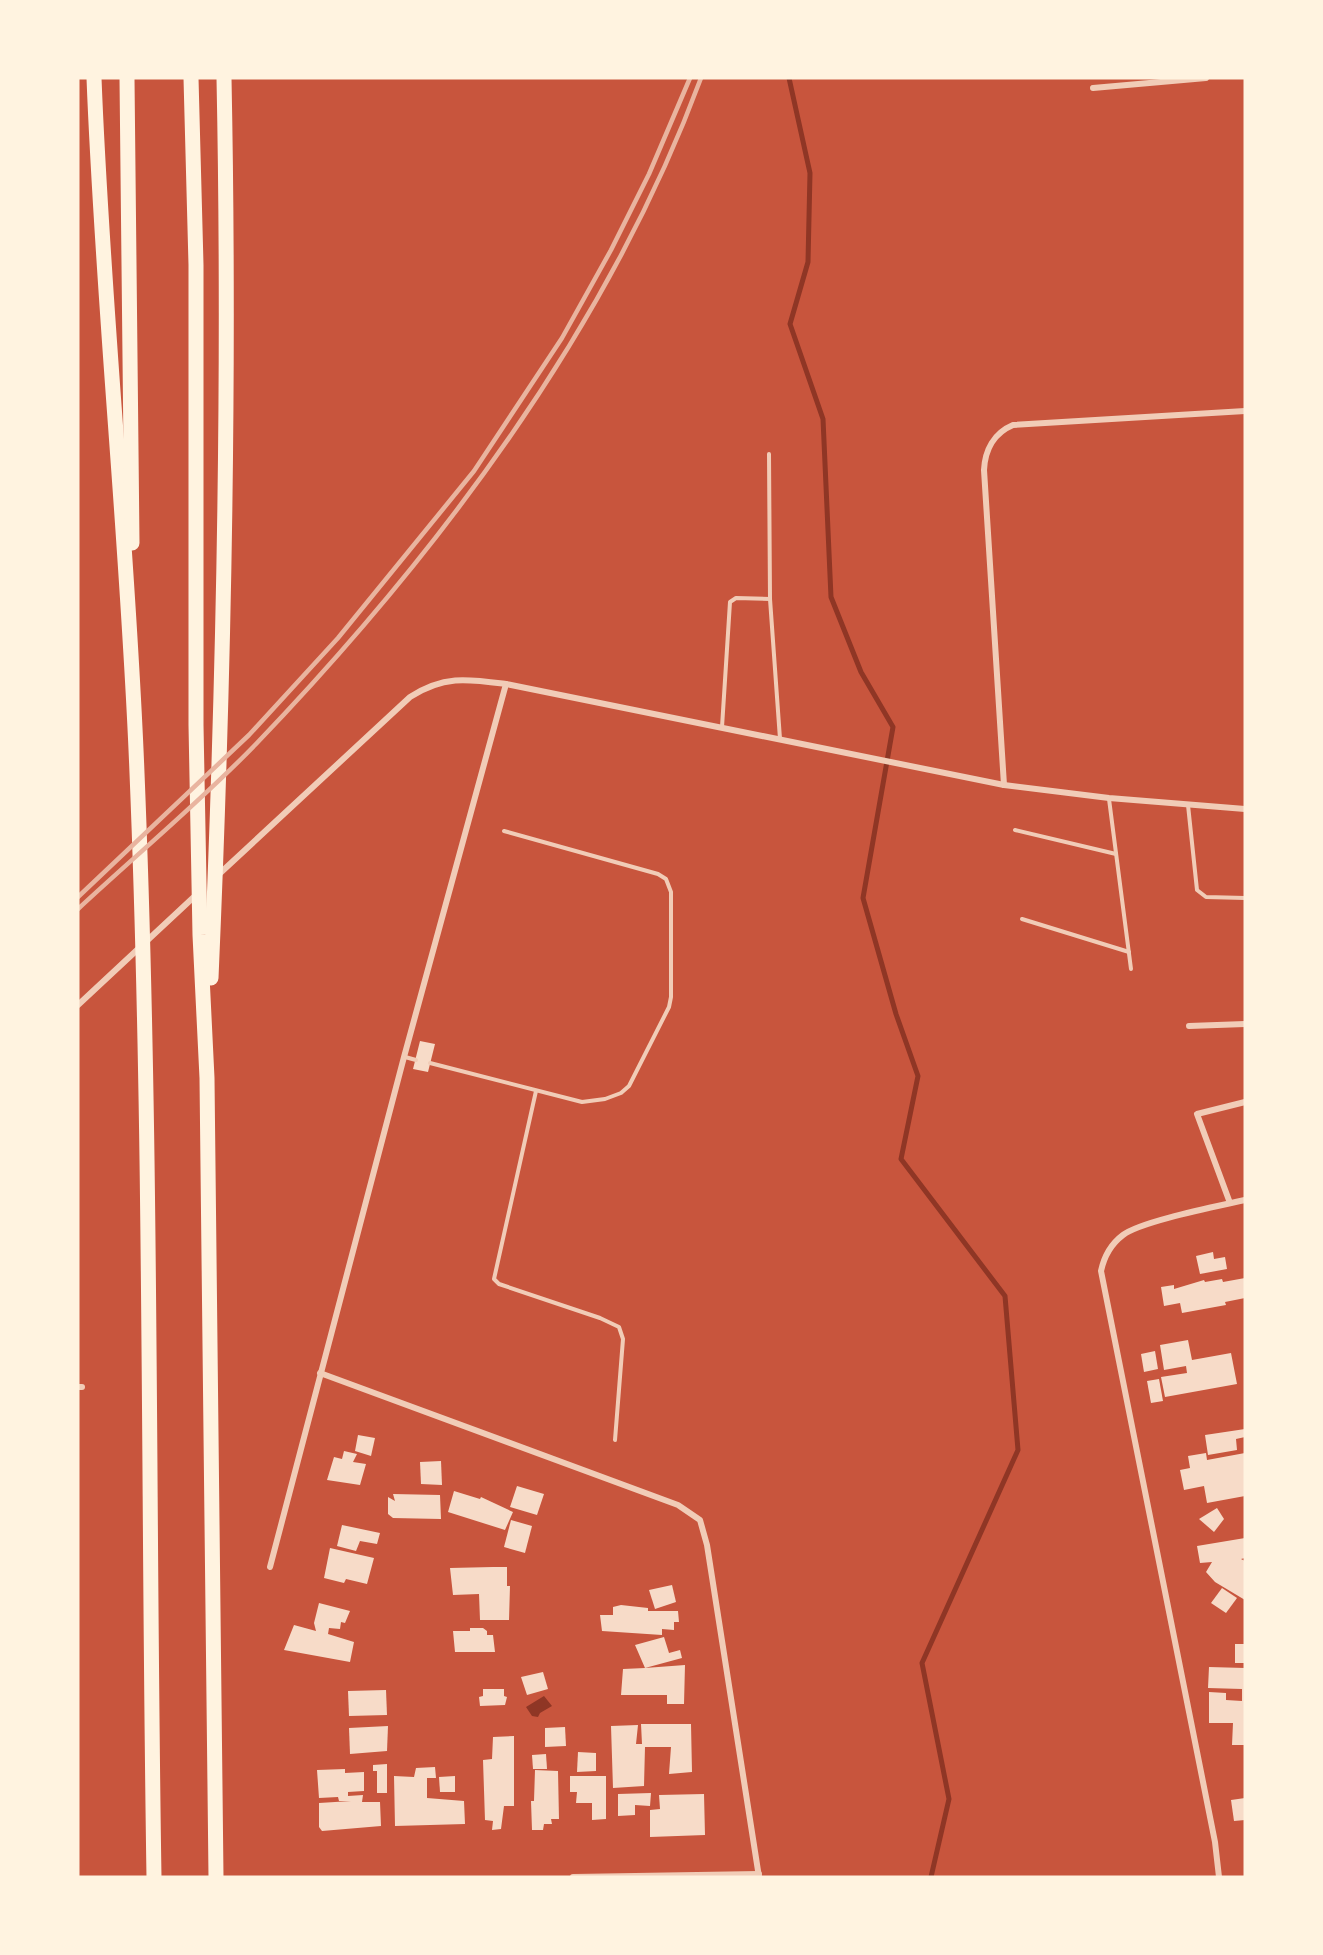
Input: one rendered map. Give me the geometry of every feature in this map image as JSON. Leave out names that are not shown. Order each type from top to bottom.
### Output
[{"type":"highway","points":[[94,78],[100,217],[135,711]]},
{"type":"highway","points":[[127,78],[135,711],[144,971],[154,1877]]},
{"type":"highway","points":[[191,78],[196,277],[196,725],[200,935],[207,1078],[216,1877]]},
{"type":"highway","points":[[207,1078],[221,705],[228,274],[224,78]]},
{"type":"street","points":[[1093,88],[1206,78]]},
{"type":"street","points":[[1004,785],[984,470],[985,457],[994,440],[1005,428],[1013,424],[1245,411]]},
{"type":"street","points":[[78,1005],[410,697],[435,684],[458,678],[506,684],[1004,785],[1109,798],[1245,809]]},
{"type":"street","points":[[270,1567],[404,1056],[506,684]]},
{"type":"street","points":[[1189,1026],[1245,1024]]},
{"type":"street","points":[[1230,1203],[1197,1114],[1245,1102]]},
{"type":"street","points":[[1219,1877],[1200,1761],[1101,1271],[1110,1247],[1124,1234],[1143,1225],[1245,1200]]},
{"type":"street","points":[[320,1373],[678,1505],[700,1520],[707,1545],[759,1875],[573,1877]]},
{"type":"lane","points":[[770,454],[770,599],[780,739]]},
{"type":"lane","points":[[722,727],[730,602],[736,598],[770,599]]},
{"type":"lane","points":[[1109,798],[1131,969]]},
{"type":"lane","points":[[1188,805],[1197,890],[1206,897],[1245,898]]},
{"type":"lane","points":[[1015,830],[1116,854]]},
{"type":"lane","points":[[430,1063],[589,1102],[621,1093],[628,1086],[669,1007],[671,998],[671,888],[666,879],[658,874],[504,831]]},
{"type":"lane","points":[[1022,919],[1129,952]]},
{"type":"lane","points":[[404,1056],[416,1060]]},
{"type":"lane","points":[[536,1090],[494,1279],[499,1284],[600,1317],[619,1327],[623,1339],[615,1440]]},
{"type":"shaded area","points":[[544,1696],[552,1706],[540,1713],[538,1717],[532,1716],[526,1707]]},
{"type":"building","points":[[420,1041],[435,1044],[428,1072],[413,1069]]},
{"type":"building","points":[[1213,1252],[1214,1259],[1225,1257],[1227,1269],[1200,1274],[1196,1256]]},
{"type":"building","points":[[1245,1278],[1245,1298],[1225,1302],[1226,1305],[1182,1313],[1180,1303],[1164,1306],[1161,1287],[1174,1285],[1174,1289],[1204,1280],[1205,1282],[1222,1279],[1223,1282]]},
{"type":"building","points":[[1188,1340],[1192,1360],[1231,1353],[1237,1384],[1165,1397],[1161,1377],[1187,1373],[1186,1366],[1164,1370],[1160,1345]]},
{"type":"building","points":[[1155,1351],[1158,1369],[1144,1372],[1141,1354]]},
{"type":"building","points":[[1159,1379],[1163,1401],[1151,1403],[1147,1381]]},
{"type":"building","points":[[1245,1429],[1245,1437],[1236,1439],[1237,1450],[1208,1455],[1205,1435]]},
{"type":"building","points":[[358,1435],[375,1438],[371,1456],[355,1451]]},
{"type":"building","points":[[344,1451],[357,1454],[353,1462],[366,1464],[360,1485],[327,1480],[334,1457],[342,1459]]},
{"type":"building","points":[[1206,1453],[1207,1460],[1245,1453],[1245,1496],[1207,1503],[1204,1486],[1184,1490],[1180,1470],[1190,1468],[1188,1456]]},
{"type":"building","points":[[441,1461],[442,1485],[421,1484],[420,1462]]},
{"type":"building","points":[[517,1486],[544,1494],[537,1515],[510,1507]]},
{"type":"building","points":[[454,1491],[480,1499],[481,1497],[513,1512],[505,1530],[448,1512]]},
{"type":"building","points":[[393,1494],[440,1495],[441,1519],[393,1518],[388,1514],[388,1497],[395,1501]]},
{"type":"building","points":[[1217,1508],[1224,1519],[1214,1532],[1199,1519]]},
{"type":"building","points":[[511,1520],[532,1526],[525,1553],[504,1547]]},
{"type":"building","points":[[342,1525],[380,1533],[377,1544],[360,1541],[356,1551],[337,1546]]},
{"type":"building","points":[[1245,1538],[1245,1558],[1241,1559],[1245,1561],[1245,1600],[1215,1582],[1206,1572],[1212,1562],[1200,1563],[1197,1546]]},
{"type":"building","points":[[330,1548],[374,1558],[367,1584],[346,1579],[344,1583],[324,1578]]},
{"type":"building","points":[[507,1567],[507,1586],[510,1586],[509,1620],[480,1620],[479,1594],[453,1595],[450,1568]]},
{"type":"building","points":[[672,1585],[676,1602],[655,1609],[649,1590]]},
{"type":"building","points":[[1222,1588],[1237,1598],[1226,1613],[1211,1603]]},
{"type":"building","points":[[319,1603],[350,1611],[345,1623],[341,1622],[340,1629],[329,1628],[328,1634],[354,1642],[350,1662],[284,1650],[294,1625],[316,1631],[314,1623]]},
{"type":"building","points":[[621,1605],[648,1608],[648,1611],[678,1611],[679,1622],[674,1622],[674,1630],[662,1629],[662,1635],[602,1631],[600,1615],[613,1615],[613,1607]]},
{"type":"building","points":[[470,1628],[483,1628],[487,1631],[487,1635],[493,1635],[495,1652],[455,1652],[453,1631],[470,1631]]},
{"type":"building","points":[[664,1637],[669,1653],[680,1650],[682,1658],[645,1668],[635,1645]]},
{"type":"building","points":[[1235,1644],[1245,1644],[1245,1663],[1235,1663]]},
{"type":"building","points":[[685,1665],[684,1704],[667,1704],[667,1695],[621,1695],[623,1669]]},
{"type":"building","points":[[1209,1667],[1245,1668],[1245,1745],[1232,1745],[1233,1723],[1209,1723],[1209,1692],[1226,1693],[1226,1700],[1242,1701],[1242,1689],[1208,1688]]},
{"type":"building","points":[[543,1672],[548,1689],[527,1695],[521,1677]]},
{"type":"building","points":[[483,1689],[504,1689],[504,1696],[507,1697],[505,1705],[480,1706],[479,1697],[483,1696]]},
{"type":"building","points":[[386,1690],[387,1715],[349,1716],[348,1691]]},
{"type":"building","points":[[641,1724],[691,1724],[692,1772],[669,1774],[671,1747],[645,1747],[644,1786],[613,1788],[611,1726],[638,1725],[636,1744],[642,1744]]},
{"type":"building","points":[[388,1726],[387,1751],[350,1754],[349,1728]]},
{"type":"building","points":[[565,1727],[566,1746],[545,1747],[545,1728]]},
{"type":"building","points":[[514,1736],[514,1806],[504,1806],[501,1829],[492,1830],[493,1821],[485,1820],[483,1760],[492,1759],[493,1737]]},
{"type":"building","points":[[578,1752],[596,1753],[596,1771],[577,1772]]},
{"type":"building","points":[[546,1754],[547,1769],[533,1769],[532,1755]]},
{"type":"building","points":[[387,1764],[387,1793],[377,1793],[377,1771],[373,1771],[373,1765]]},
{"type":"building","points":[[435,1767],[436,1778],[427,1778],[427,1798],[464,1801],[465,1824],[395,1826],[394,1776],[414,1777],[416,1768]]},
{"type":"building","points":[[345,1769],[345,1773],[364,1772],[364,1791],[348,1792],[348,1796],[363,1795],[362,1802],[380,1802],[381,1826],[322,1831],[319,1827],[319,1803],[351,1801],[339,1801],[338,1797],[319,1798],[317,1770]]},
{"type":"building","points":[[535,1770],[558,1771],[559,1819],[551,1819],[552,1824],[544,1824],[543,1830],[532,1830],[531,1801],[534,1801]]},
{"type":"building","points":[[455,1776],[455,1792],[440,1792],[439,1777]]},
{"type":"building","points":[[570,1776],[606,1776],[606,1819],[592,1820],[592,1803],[576,1803],[577,1792],[570,1792]]},
{"type":"building","points":[[651,1793],[650,1806],[635,1805],[635,1815],[618,1816],[618,1794]]},
{"type":"building","points":[[704,1794],[705,1835],[650,1837],[650,1810],[660,1809],[659,1795]]},
{"type":"building","points":[[1245,1798],[1245,1820],[1234,1821],[1231,1800]]},
{"type":"waterway","points":[[789,78],[810,173],[808,262],[790,324],[823,419],[831,597],[861,672],[893,727],[863,898],[896,1014],[918,1076],[901,1159],[1005,1296],[1018,1450],[922,1663],[949,1799],[931,1877]]},
{"type":"railway","points":[[78,897],[249,735],[338,638],[474,471],[562,338],[611,250],[649,174],[690,78]]},
{"type":"railway","points":[[78,909],[191,807],[256,744],[324,671],[453,515],[513,433],[568,348],[618,261],[663,171],[701,78]]}]
